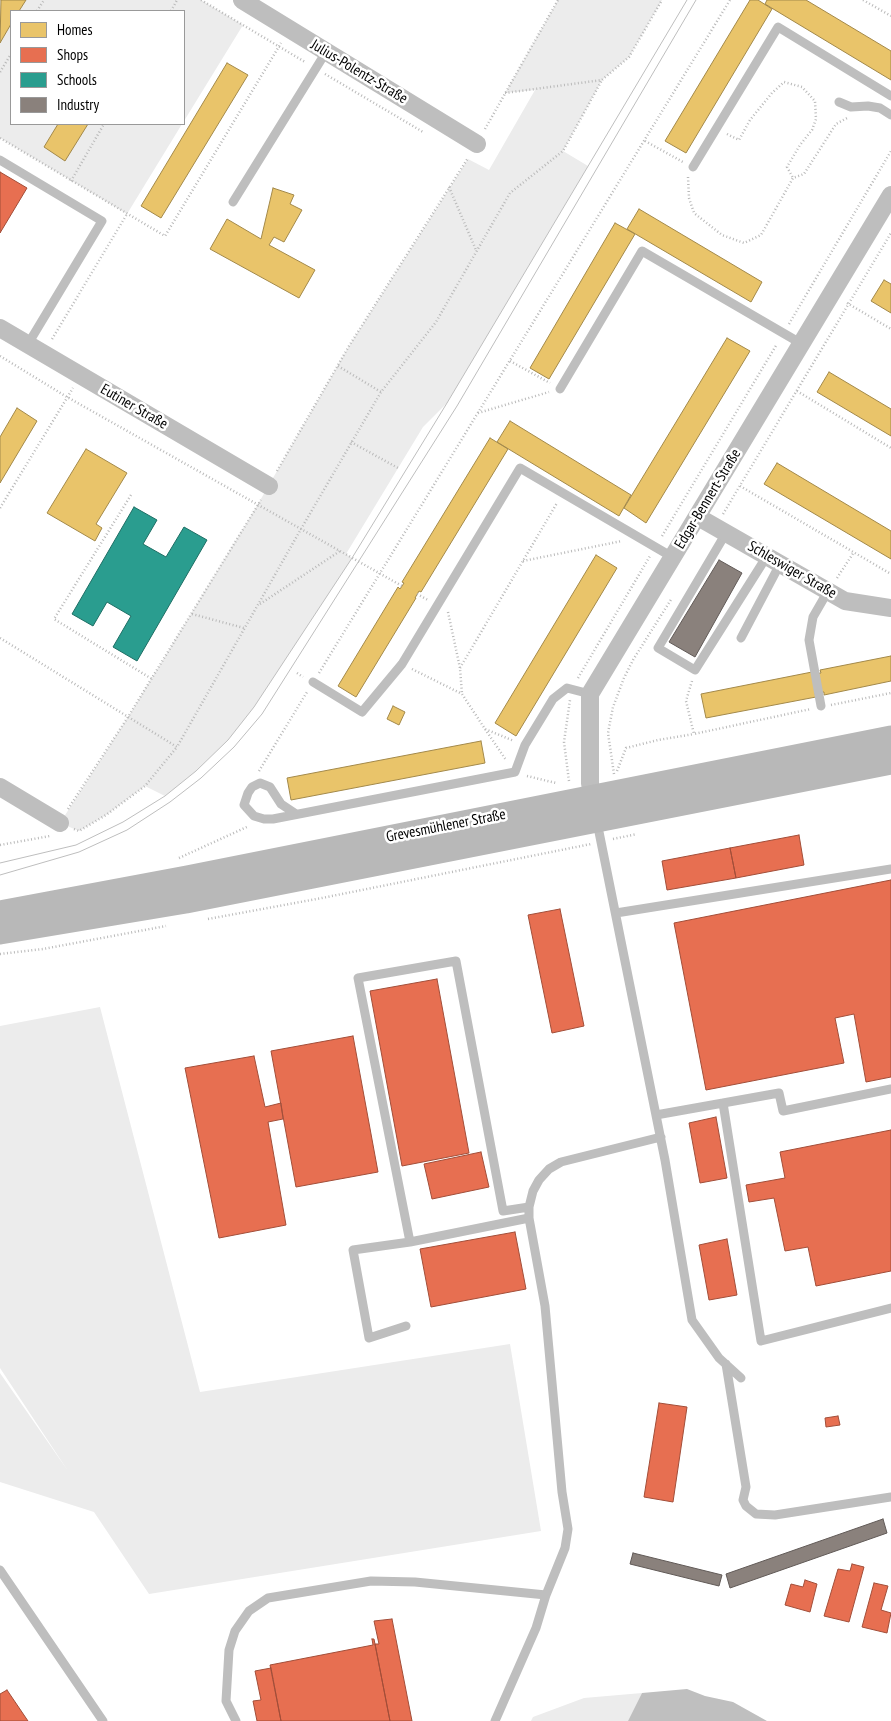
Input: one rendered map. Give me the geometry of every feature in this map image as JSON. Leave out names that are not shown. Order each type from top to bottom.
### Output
[{"type":"street","name":"Julius-Polentz-Straße","points":[[242,0],[477,144]]},
{"type":"street","name":"Edgar-Bennert-Straße","points":[[590,694],[674,558],[891,195]]},
{"type":"street","name":"Eutiner Straße","points":[[0,328],[269,486]]},
{"type":"street","name":"Schleswiger Straße","points":[[698,517],[845,601],[891,608]]},
{"type":"street","points":[[590,694],[590,783],[595,808]]},
{"type":"street","name":"Grevesmühlener Straße","points":[[0,932],[186,902],[891,738]]},
{"type":"street","name":"Grevesmühlener Straße","points":[[0,912],[595,808],[891,762]]},
{"type":"street","points":[[0,787],[65,827]]},
{"type":"lane","points":[[692,166],[778,27],[891,96]]},
{"type":"lane","points":[[233,202],[326,52]]},
{"type":"lane","points":[[839,102],[851,107],[868,106],[880,108],[891,115]]},
{"type":"lane","points":[[0,160],[102,221],[28,344]]},
{"type":"lane","points":[[560,389],[642,251],[802,344]]},
{"type":"lane","points":[[313,682],[362,712],[402,664],[520,468],[674,558]]},
{"type":"lane","points":[[721,530],[658,648],[695,670],[774,560]]},
{"type":"lane","points":[[741,638],[774,560]]},
{"type":"lane","points":[[821,706],[809,640],[813,617],[828,591]]},
{"type":"lane","points":[[296,814],[281,804],[270,787],[260,783],[252,787],[244,806],[254,816],[264,819],[296,814],[515,772],[525,746],[553,699],[567,688],[590,694]]},
{"type":"lane","points":[[595,808],[661,1137],[692,1320],[719,1358],[741,1378]]},
{"type":"lane","points":[[616,913],[891,869]]},
{"type":"lane","points":[[410,1242],[358,978],[456,960],[503,1211],[529,1207]]},
{"type":"lane","points":[[656,1115],[778,1093],[783,1111],[891,1089]]},
{"type":"lane","points":[[723,1103],[761,1341],[891,1308]]},
{"type":"lane","points":[[495,1721],[536,1628],[546,1595],[565,1548],[568,1529],[562,1492],[545,1306],[529,1218],[529,1207],[533,1191],[539,1180],[549,1169],[561,1162],[661,1137]]},
{"type":"lane","points":[[406,1326],[369,1338],[353,1250],[410,1242],[529,1218]]},
{"type":"lane","points":[[726,1364],[746,1486],[743,1500],[746,1506],[756,1514],[775,1516],[891,1497]]},
{"type":"lane","points":[[0,1570],[104,1721]]},
{"type":"lane","points":[[236,1721],[226,1701],[229,1650],[235,1630],[249,1611],[268,1598],[371,1581],[416,1582],[546,1595]]},
{"type":"path","points":[[201,0],[426,134]]},
{"type":"path","points":[[0,845],[53,835],[65,827],[128,717],[269,486],[338,366],[477,144],[558,0]]},
{"type":"path","points":[[65,827],[79,831],[106,815],[146,786],[178,747],[300,529],[381,392],[436,322],[510,193],[563,152],[602,80],[629,57],[662,0]]},
{"type":"path","points":[[252,787],[313,682],[730,0]]},
{"type":"path","points":[[862,0],[891,16]]},
{"type":"path","points":[[0,138],[166,236],[289,29]]},
{"type":"path","points":[[0,72],[10,56]]},
{"type":"path","points":[[505,93],[602,80]]},
{"type":"path","points":[[716,129],[739,140],[750,120],[772,93],[784,82],[802,87],[814,101],[816,119],[812,130],[800,145],[787,167],[793,178]]},
{"type":"path","points":[[645,141],[692,166],[688,172],[689,198],[694,213],[722,235],[744,243],[761,235],[793,178],[804,174],[836,124],[852,116]]},
{"type":"path","points":[[71,181],[103,125]]},
{"type":"path","points":[[449,187],[476,251]]},
{"type":"path","points":[[44,354],[127,214]]},
{"type":"path","points":[[721,530],[740,486],[891,233]]},
{"type":"path","points":[[832,294],[891,329]]},
{"type":"path","points":[[0,356],[67,397],[402,586]]},
{"type":"path","points":[[510,361],[560,389]]},
{"type":"path","points":[[338,366],[381,392]]},
{"type":"path","points":[[0,508],[80,375]]},
{"type":"path","points":[[478,413],[560,389]]},
{"type":"path","points":[[797,391],[891,448]]},
{"type":"path","points":[[351,442],[398,468]]},
{"type":"path","points":[[722,476],[891,574]]},
{"type":"path","points":[[460,668],[563,493]]},
{"type":"path","points":[[131,495],[54,619],[152,679]]},
{"type":"path","points":[[523,561],[640,538]]},
{"type":"path","points":[[258,605],[340,551]]},
{"type":"path","points":[[828,591],[854,552]]},
{"type":"path","points":[[675,593],[633,660],[613,707],[608,733],[614,778],[626,748],[891,693]]},
{"type":"path","points":[[437,605],[448,612],[460,668],[462,694],[485,729],[515,772],[560,785]]},
{"type":"path","points":[[192,614],[244,628]]},
{"type":"path","points":[[0,638],[178,747]]},
{"type":"path","points":[[402,664],[462,694]]},
{"type":"path","points":[[694,734],[686,701],[695,670]]},
{"type":"path","points":[[485,729],[525,746]]},
{"type":"path","points":[[177,858],[264,819]]},
{"type":"path","points":[[65,827],[79,831]]},
{"type":"shaded area","points":[[0,0],[201,0],[243,25],[185,119],[185,10],[10,10],[10,125],[181,125],[127,214],[0,138]]},
{"type":"shaded area","points":[[558,0],[662,0],[629,57],[602,80],[563,151],[588,166],[447,403],[423,427],[346,554],[352,558],[254,707],[228,740],[196,771],[165,796],[145,786],[106,815],[79,831],[60,823],[128,717],[258,504],[349,346],[468,159],[489,170],[535,90],[505,93]]},
{"type":"shaded area","points":[[100,1007],[200,1392],[510,1344],[541,1531],[149,1594],[94,1512],[0,1482],[0,1373],[68,1471],[0,1368],[0,1026]]},
{"type":"shaded area","points":[[687,1689],[705,1696],[733,1702],[767,1721],[628,1721],[642,1693]]},
{"type":"shaded area","points":[[642,1693],[628,1721],[531,1721],[533,1717],[584,1698]]},
{"type":"building: Homes","points":[[1,0],[26,0],[20,10],[10,10],[10,26],[0,43]]},
{"type":"building: Homes","points":[[750,0],[758,0],[772,9],[686,153],[665,141]]},
{"type":"building: Homes","points":[[767,0],[806,0],[891,51],[891,80],[765,4]]},
{"type":"building: Homes","points":[[227,63],[248,75],[161,218],[141,206]]},
{"type":"building: Homes","points":[[57,125],[87,125],[65,161],[44,147]]},
{"type":"building: Homes","points":[[273,188],[294,195],[290,204],[302,210],[284,242],[274,237],[269,245],[315,270],[299,298],[210,249],[227,219],[261,239]]},
{"type":"building: Homes","points":[[639,209],[762,282],[751,302],[627,229]]},
{"type":"building: Homes","points":[[615,223],[635,234],[549,379],[530,368]]},
{"type":"building: Homes","points":[[884,280],[891,284],[891,313],[871,301]]},
{"type":"building: Homes","points":[[727,338],[750,351],[646,523],[624,508]]},
{"type":"building: Homes","points":[[829,372],[891,409],[891,436],[817,392]]},
{"type":"building: Homes","points":[[17,408],[37,421],[0,483],[0,437]]},
{"type":"building: Homes","points":[[510,421],[631,495],[619,516],[497,442]]},
{"type":"building: Homes","points":[[490,438],[508,449],[421,592],[419,591],[356,697],[338,686],[398,587],[400,589],[404,583],[402,582]]},
{"type":"building: Homes","points":[[86,449],[127,473],[96,524],[102,528],[95,541],[47,513]]},
{"type":"building: Homes","points":[[777,463],[891,531],[891,559],[764,484]]},
{"type":"building: Homes","points":[[596,555],[617,568],[516,736],[495,723]]},
{"type":"building: Homes","points":[[891,656],[891,681],[824,695],[824,692],[815,693],[816,697],[706,718],[701,694],[812,672],[813,674],[821,673],[820,670]]},
{"type":"building: Homes","points":[[393,706],[405,712],[399,725],[387,719]]},
{"type":"building: Homes","points":[[481,741],[485,763],[291,800],[287,778]]},
{"type":"building: Shops","points":[[0,172],[27,188],[0,233]]},
{"type":"building: Shops","points":[[799,835],[804,865],[736,878],[730,848]]},
{"type":"building: Shops","points":[[730,848],[736,878],[667,890],[662,861]]},
{"type":"building: Shops","points":[[891,880],[891,1077],[866,1082],[854,1014],[835,1018],[844,1063],[706,1090],[674,923]]},
{"type":"building: Shops","points":[[560,909],[584,1026],[552,1033],[528,915]]},
{"type":"building: Shops","points":[[437,979],[469,1153],[402,1166],[370,991]]},
{"type":"building: Shops","points":[[353,1036],[378,1172],[296,1187],[271,1051]]},
{"type":"building: Shops","points":[[254,1056],[265,1107],[281,1103],[283,1119],[268,1122],[286,1225],[219,1238],[185,1068]]},
{"type":"building: Shops","points":[[716,1117],[727,1178],[700,1183],[689,1123]]},
{"type":"building: Shops","points":[[891,1130],[891,1271],[816,1286],[808,1247],[785,1251],[774,1198],[749,1202],[746,1185],[785,1178],[780,1152]]},
{"type":"building: Shops","points":[[481,1152],[489,1187],[432,1199],[424,1164]]},
{"type":"building: Shops","points":[[515,1232],[526,1289],[431,1307],[420,1249]]},
{"type":"building: Shops","points":[[727,1239],[737,1295],[709,1300],[699,1245]]},
{"type":"building: Shops","points":[[659,1403],[687,1407],[673,1502],[644,1497]]},
{"type":"building: Shops","points":[[838,1416],[840,1425],[826,1427],[825,1418]]},
{"type":"building: Shops","points":[[852,1564],[864,1567],[849,1622],[824,1616],[838,1569],[850,1571]]},
{"type":"building: Shops","points":[[805,1580],[817,1584],[810,1612],[785,1605],[791,1584],[803,1587]]},
{"type":"building: Shops","points":[[874,1583],[888,1586],[881,1610],[891,1613],[887,1633],[862,1627]]},
{"type":"building: Shops","points":[[392,1619],[412,1721],[390,1721],[375,1644],[379,1644],[374,1621]]},
{"type":"building: Shops","points":[[372,1639],[374,1639],[390,1721],[281,1721],[270,1665],[373,1645]]},
{"type":"building: Shops","points":[[271,1668],[281,1721],[257,1721],[253,1701],[261,1700],[255,1671]]},
{"type":"building: Shops","points":[[7,1690],[28,1721],[0,1721],[0,1694]]},
{"type":"building: Schools","points":[[134,507],[157,520],[143,544],[166,557],[184,527],[207,540],[137,661],[113,647],[131,616],[107,602],[93,626],[72,614]]},
{"type":"building: Industry","points":[[719,560],[742,573],[695,657],[669,642]]},
{"type":"building: Industry","points":[[883,1519],[887,1533],[730,1588],[726,1574]]},
{"type":"building: Industry","points":[[633,1553],[722,1575],[719,1586],[630,1564]]},
{"type":"tram line","points":[[0,863],[76,845],[123,822],[165,796],[196,771],[228,740],[254,707],[352,558],[447,403],[687,0]]},
{"type":"tram line","points":[[0,875],[79,852],[127,830],[170,802],[201,778],[234,747],[262,714],[457,406],[696,0]]}]
